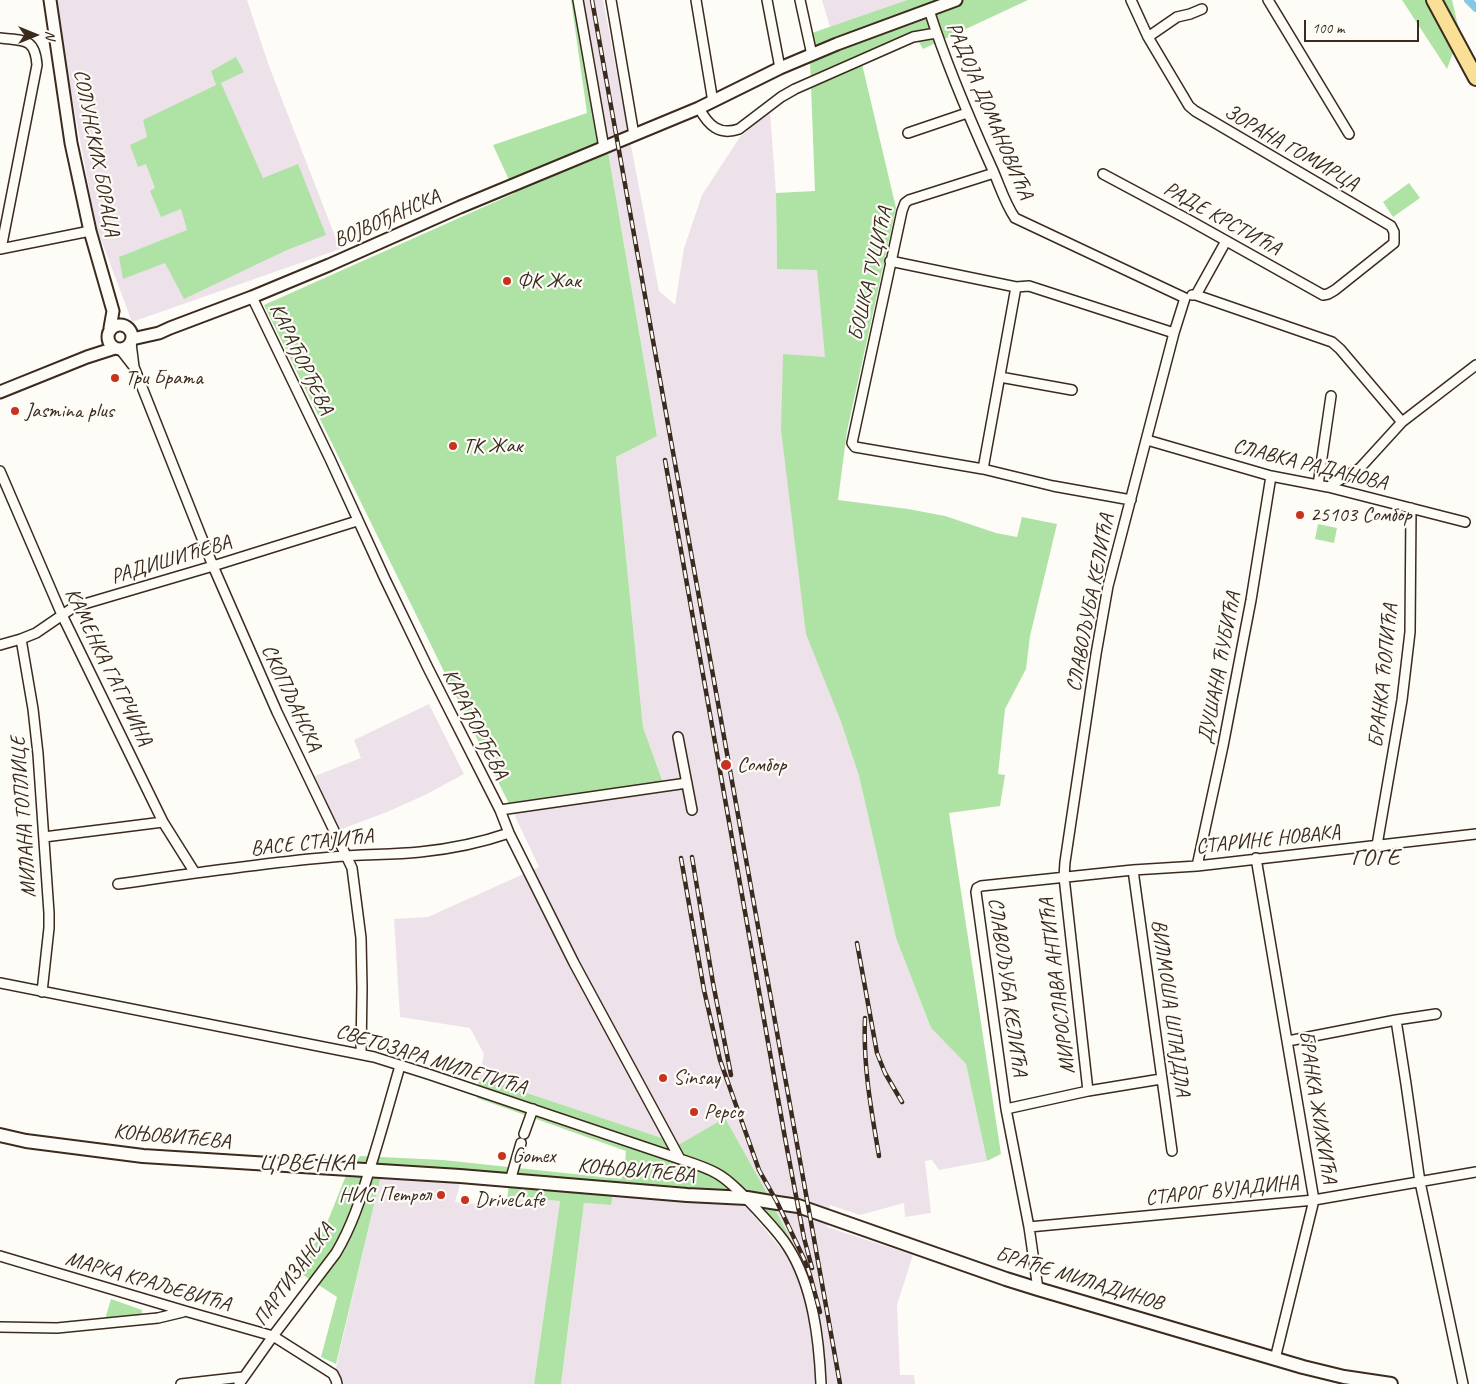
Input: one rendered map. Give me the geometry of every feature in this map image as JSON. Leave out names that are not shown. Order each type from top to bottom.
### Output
[{"type":"main road","points":[[1434,0],[1476,78]]},
{"type":"main road","name":"КОЊОВИЋЕВА","points":[[0,1135],[26,1141],[143,1156],[760,1200]]},
{"type":"main road","name":"БРАЋЕ МИЛАДИНОВ","points":[[760,1200],[798,1206],[1038,1289],[1275,1359],[1369,1383],[1390,1384]]},
{"type":"street","name":"СОЛУНСКИХ БОРАЦА","points":[[50,0],[71,143],[90,231],[113,311],[126,339]]},
{"type":"street","points":[[578,0],[604,148]]},
{"type":"street","points":[[612,0],[634,135]]},
{"type":"street","points":[[696,0],[713,102]]},
{"type":"street","points":[[767,0],[780,68]]},
{"type":"street","points":[[800,0],[812,55]]},
{"type":"street","name":"ВОЈВОЂАНСКА","points":[[0,392],[126,339],[159,333],[252,297],[713,102],[780,68],[956,0]]},
{"type":"street","name":"ЗОРАНА ГОМИРЦА","points":[[1131,0],[1148,37],[1189,106],[1391,226],[1395,237],[1394,242],[1335,290],[1324,295]]},
{"type":"street","points":[[1268,0],[1349,134]]},
{"type":"street","points":[[1148,37],[1177,17],[1202,9]]},
{"type":"street","name":"РАДОЈА ДОМАНОВИЋА","points":[[928,10],[967,113],[1009,209],[1015,218],[1185,298]]},
{"type":"street","points":[[699,108],[703,116],[716,129],[731,132],[739,129],[781,97],[795,89],[913,37],[936,33]]},
{"type":"street","points":[[0,38],[24,41],[30,44],[35,50],[37,65],[0,249],[90,231]]},
{"type":"street","points":[[908,133],[967,113]]},
{"type":"street","name":"БОШКА ТУЦИЋА","points":[[983,469],[855,447],[852,443],[852,437],[890,262],[902,211],[906,203],[910,200],[994,173]]},
{"type":"street","name":"РАДЕ КРСТИЋА","points":[[1103,174],[1324,295]]},
{"type":"street","points":[[1196,295],[1226,241]]},
{"type":"street","points":[[890,262],[1016,287],[1029,286],[1174,333]]},
{"type":"street","points":[[1016,287],[983,469],[1053,486],[1130,500],[1185,298],[1196,295],[1332,342],[1402,422]]},
{"type":"street","name":"КАРАЂОРЂЕВА","points":[[252,297],[330,459],[357,521],[428,668],[500,810],[509,833],[574,963],[680,1159]]},
{"type":"street","name":"СОЛУНСКИХ БОРАЦА","points":[[109,332],[113,311]]},
{"type":"street","points":[[117,324],[126,339],[109,343],[109,332],[117,324]]},
{"type":"street","name":"ВОЈВОЂАНСКА","points":[[87,357],[109,332]]},
{"type":"street","name":"СКОПЉАНСКА","points":[[126,339],[134,367],[213,566],[277,712],[352,868],[360,938],[362,988],[361,1054]]},
{"type":"street","points":[[1328,487],[1360,468],[1402,422],[1476,365]]},
{"type":"street","points":[[1000,377],[1072,390]]},
{"type":"street","points":[[1318,485],[1331,396]]},
{"type":"street","name":"СЛАВКА РАДАНОВА","points":[[1147,440],[1271,476],[1328,487],[1464,522]]},
{"type":"street","name":"КАМЕНКА ГАГРЧИНА","points":[[0,471],[62,615],[163,822],[195,873]]},
{"type":"street","name":"ДУШАНА ЋУБИЋА","points":[[1197,866],[1223,746],[1251,600],[1271,476]]},
{"type":"street","name":"СЛАВОЉУБА КЕЛИЋА","points":[[1038,1289],[1029,1228],[1006,1109],[976,892],[980,886],[1064,877],[1096,654],[1108,586],[1130,500]]},
{"type":"street","name":"БРАНКА ЋОПИЋА","points":[[1377,845],[1402,700],[1410,632],[1411,508]]},
{"type":"street","name":"РАДИШИЋЕВА","points":[[0,645],[36,633],[74,607],[357,521]]},
{"type":"street","name":"МИЛАНА ТОПЛИЦЕ","points":[[21,639],[33,709],[44,837],[49,928],[42,992]]},
{"type":"street","points":[[678,737],[692,810]]},
{"type":"street","points":[[500,810],[687,783]]},
{"type":"street","points":[[44,837],[163,822]]},
{"type":"street","name":"ВАСЕ СТАЈИЋА","points":[[118,884],[195,873],[346,856],[419,852],[472,844],[509,833]]},
{"type":"street","name":"СТАРИНЕ НОВАКА","points":[[1064,877],[1197,866],[1476,834]]},
{"type":"street","name":"БРАНКА ЖИЖИЋА","points":[[1256,858],[1314,1200],[1275,1359]]},
{"type":"street","name":"ВИЛМОША ШПАЈДЛА","points":[[1134,870],[1172,1151]]},
{"type":"street","name":"МИРОСЛАВА АНТИЋА","points":[[1064,877],[1088,1091]]},
{"type":"street","name":"СВЕТОЗАРА МИЛЕТИЋА","points":[[0,983],[361,1054],[533,1109],[717,1173],[747,1198],[782,1238],[795,1260],[802,1275],[814,1324],[821,1384]]},
{"type":"street","points":[[1288,1041],[1436,1014]]},
{"type":"street","points":[[1396,1020],[1420,1182],[1463,1384]]},
{"type":"street","name":"ПАРТИЗАНСКА","points":[[241,1380],[344,1240],[356,1213],[400,1066]]},
{"type":"street","points":[[1006,1109],[1088,1091],[1161,1079]]},
{"type":"street","points":[[510,1181],[533,1109]]},
{"type":"street","name":"СТАРОГ ВУЈАДИНА","points":[[1029,1228],[1314,1200],[1476,1172]]},
{"type":"street","name":"МАРКА КРАЉЕВИЋА","points":[[0,1256],[184,1312],[272,1336],[333,1374],[336,1381]]},
{"type":"street","points":[[0,1327],[57,1328],[158,1318],[184,1312]]},
{"type":"street","points":[[182,1384],[241,1380]]},
{"type":"shaded area","points":[[54,0],[247,0],[269,66],[340,249],[132,322],[96,226]]},
{"type":"shaded area","points":[[582,0],[603,0],[659,291],[675,305],[684,248],[702,195],[740,137],[770,111],[776,193],[777,269],[817,269],[826,358],[840,719],[859,776],[896,938],[931,1028],[966,1064],[987,1161],[939,1170],[932,1160],[925,1161],[931,1213],[905,1217],[904,1203],[860,1215],[830,1205],[827,1227],[913,1255],[897,1305],[900,1375],[914,1375],[915,1384],[825,1384],[824,1368],[807,1279],[789,1236],[725,1119],[680,1144],[479,1077],[484,1054],[470,1028],[400,1017],[394,919],[428,917],[539,867],[514,814],[666,791],[643,727],[616,457],[657,435]]},
{"type":"shaded area","points":[[822,0],[907,0],[830,27]]},
{"type":"shaded area","points":[[429,704],[464,774],[425,795],[339,830],[315,776],[361,758],[354,740]]},
{"type":"shaded area","points":[[381,1176],[461,1181],[455,1202],[520,1208],[520,1198],[560,1201],[534,1384],[332,1384]]},
{"type":"shaded area","points":[[613,1194],[742,1202],[783,1251],[794,1269],[809,1315],[815,1348],[817,1384],[561,1384],[584,1203],[611,1205]]},
{"type":"green space","points":[[571,0],[582,0],[657,436],[616,457],[643,727],[666,791],[514,814],[264,305],[515,193],[493,145],[587,113]]},
{"type":"green space","points":[[907,0],[1028,0],[923,49],[917,39],[862,64],[896,208],[847,431],[838,500],[945,516],[996,533],[1017,537],[1022,517],[1057,524],[1030,636],[1026,669],[1005,709],[998,774],[1005,775],[1000,806],[949,813],[1001,1154],[987,1161],[966,1064],[931,1028],[896,938],[859,776],[840,719],[806,634],[781,430],[783,354],[825,357],[817,270],[777,269],[776,193],[815,191],[809,34]]},
{"type":"green space","points":[[1402,0],[1452,0],[1460,34],[1447,69]]},
{"type":"green space","points":[[236,57],[244,72],[221,83],[263,178],[298,164],[326,235],[287,250],[184,299],[165,263],[123,279],[119,257],[187,230],[181,209],[161,217],[150,191],[155,188],[146,164],[138,167],[130,145],[147,137],[143,120],[216,85],[211,71]]},
{"type":"green space","points":[[1409,183],[1420,198],[1393,217],[1383,202]]},
{"type":"green space","points":[[1318,524],[1337,528],[1334,543],[1315,539]]},
{"type":"green space","points":[[479,1077],[680,1144],[725,1118],[789,1236],[807,1279],[824,1368],[825,1384],[817,1384],[814,1339],[809,1310],[800,1281],[789,1259],[777,1242],[742,1202],[613,1195],[611,1205],[584,1203],[561,1384],[534,1384],[560,1201],[520,1198],[520,1208],[506,1207],[509,1184],[381,1176],[336,1364],[321,1357],[337,1297],[297,1271],[325,1228],[347,1173],[360,1156],[443,1160],[621,1179],[624,1173],[626,1151],[477,1098]]},
{"type":"green space","points":[[111,1299],[142,1310],[141,1317],[105,1319]]},
{"type":"waterway","points":[[1468,0],[1476,8]]},
{"type":"railway","points":[[592,0],[840,1384]]},
{"type":"railway","points":[[665,460],[785,1138],[804,1238],[812,1268]]},
{"type":"railway","points":[[692,857],[713,983],[731,1075]]},
{"type":"railway","points":[[681,858],[704,990],[720,1060],[759,1170],[777,1202],[805,1261],[820,1312]]},
{"type":"railway","points":[[857,943],[877,1053],[885,1073],[902,1102]]},
{"type":"railway","points":[[865,1018],[866,1070],[879,1156]]},
{"type":"place","name":"ФК Жак","points":[[507,281]]},
{"type":"place","name":"Три Брата","points":[[115,378]]},
{"type":"place","name":"Jasmina plus","points":[[15,411]]},
{"type":"place","name":"ТК Жак","points":[[453,446]]},
{"type":"place","name":"25103 Сомбор","points":[[1300,515]]},
{"type":"place","name":"Сомбор","points":[[726,765]]},
{"type":"place","name":"Sinsay","points":[[663,1078]]},
{"type":"place","name":"Pepco","points":[[694,1112]]},
{"type":"place","name":"Gomex","points":[[502,1156]]},
{"type":"place","name":"НИС Петрол","points":[[441,1195]]},
{"type":"place","name":"DriveCafe","points":[[465,1200]]},
{"type":"district","name":"ГОГЕ","points":[[1376,859]]},
{"type":"district","name":"ЦРВЕНКА","points":[[307,1164]]}]
